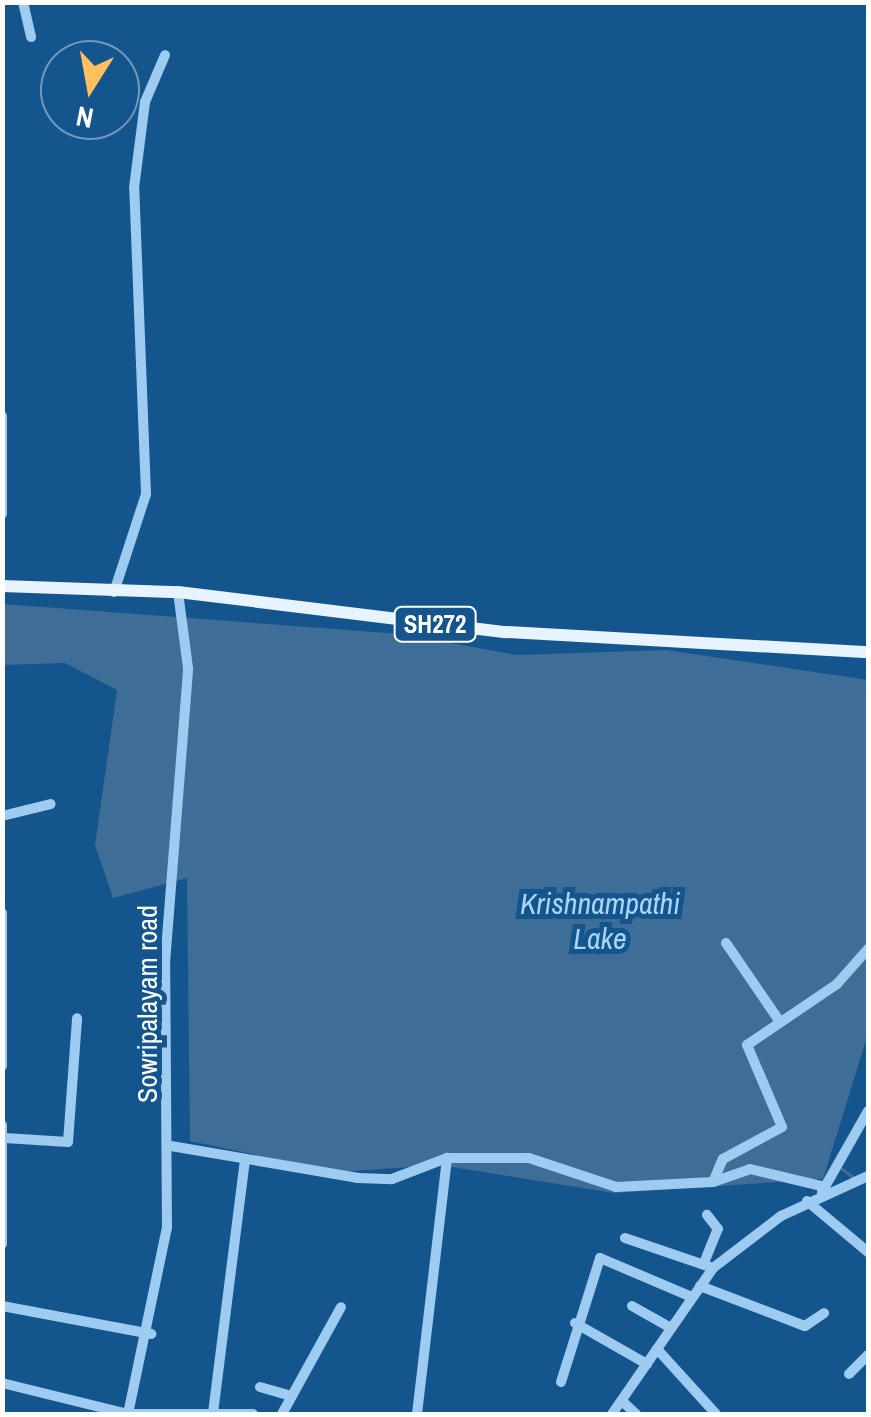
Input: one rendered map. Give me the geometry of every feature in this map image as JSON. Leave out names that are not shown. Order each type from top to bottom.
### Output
[{"type":"main road","name":"SH272","points":[[2,586],[178,592],[506,632],[718,637],[868,652]]},
{"type":"street","points":[[23,2],[31,37]]},
{"type":"street","points":[[114,592],[146,494],[134,188],[145,102],[164,55]]},
{"type":"street","points":[[2,416],[2,514]]},
{"type":"street","name":"Sowripalayam road","points":[[128,1414],[150,1334],[171,1146],[165,963],[188,668],[178,592]]},
{"type":"street","points":[[2,816],[51,804]]},
{"type":"street","points":[[2,912],[2,1066]]},
{"type":"street","points":[[726,944],[780,1022]]},
{"type":"street","points":[[713,1182],[723,1160],[782,1126],[747,1045],[868,949]]},
{"type":"street","points":[[5,1138],[68,1142],[77,1018]]},
{"type":"street","points":[[709,1266],[825,1187],[853,1144],[868,1110]]},
{"type":"street","points":[[2,1125],[2,1244]]},
{"type":"street","points":[[171,1146],[392,1179],[447,1158],[528,1158],[616,1187],[713,1182],[750,1169],[825,1187],[868,1176]]},
{"type":"street","points":[[416,1414],[447,1158]]},
{"type":"street","points":[[212,1413],[245,1160]]},
{"type":"street","points":[[807,1201],[867,1255]]},
{"type":"street","points":[[612,1414],[700,1286],[718,1229],[708,1215]]},
{"type":"street","points":[[625,1238],[709,1266]]},
{"type":"street","points":[[561,1382],[575,1323],[600,1258],[692,1297]]},
{"type":"street","points":[[700,1286],[805,1326],[824,1313]]},
{"type":"street","points":[[2,1306],[150,1334]]},
{"type":"street","points":[[282,1414],[341,1306]]},
{"type":"street","points":[[632,1306],[671,1328]]},
{"type":"street","points":[[575,1323],[647,1364]]},
{"type":"street","points":[[657,1349],[716,1414]]},
{"type":"street","points":[[848,1374],[868,1355]]},
{"type":"street","points":[[2,1383],[128,1414],[253,1414]]},
{"type":"street","points":[[260,1387],[292,1396]]},
{"type":"street","points":[[622,1402],[636,1414]]},
{"type":"water","name":"Krishnampathi Lake","points":[[3,604],[400,634],[517,655],[666,650],[868,680],[868,1034],[823,1179],[614,1193],[439,1165],[339,1172],[190,1141],[187,878],[113,898],[95,845],[117,690],[65,663],[3,665]]},
{"type":"waterway","points":[[841,1168],[855,1178]]}]
